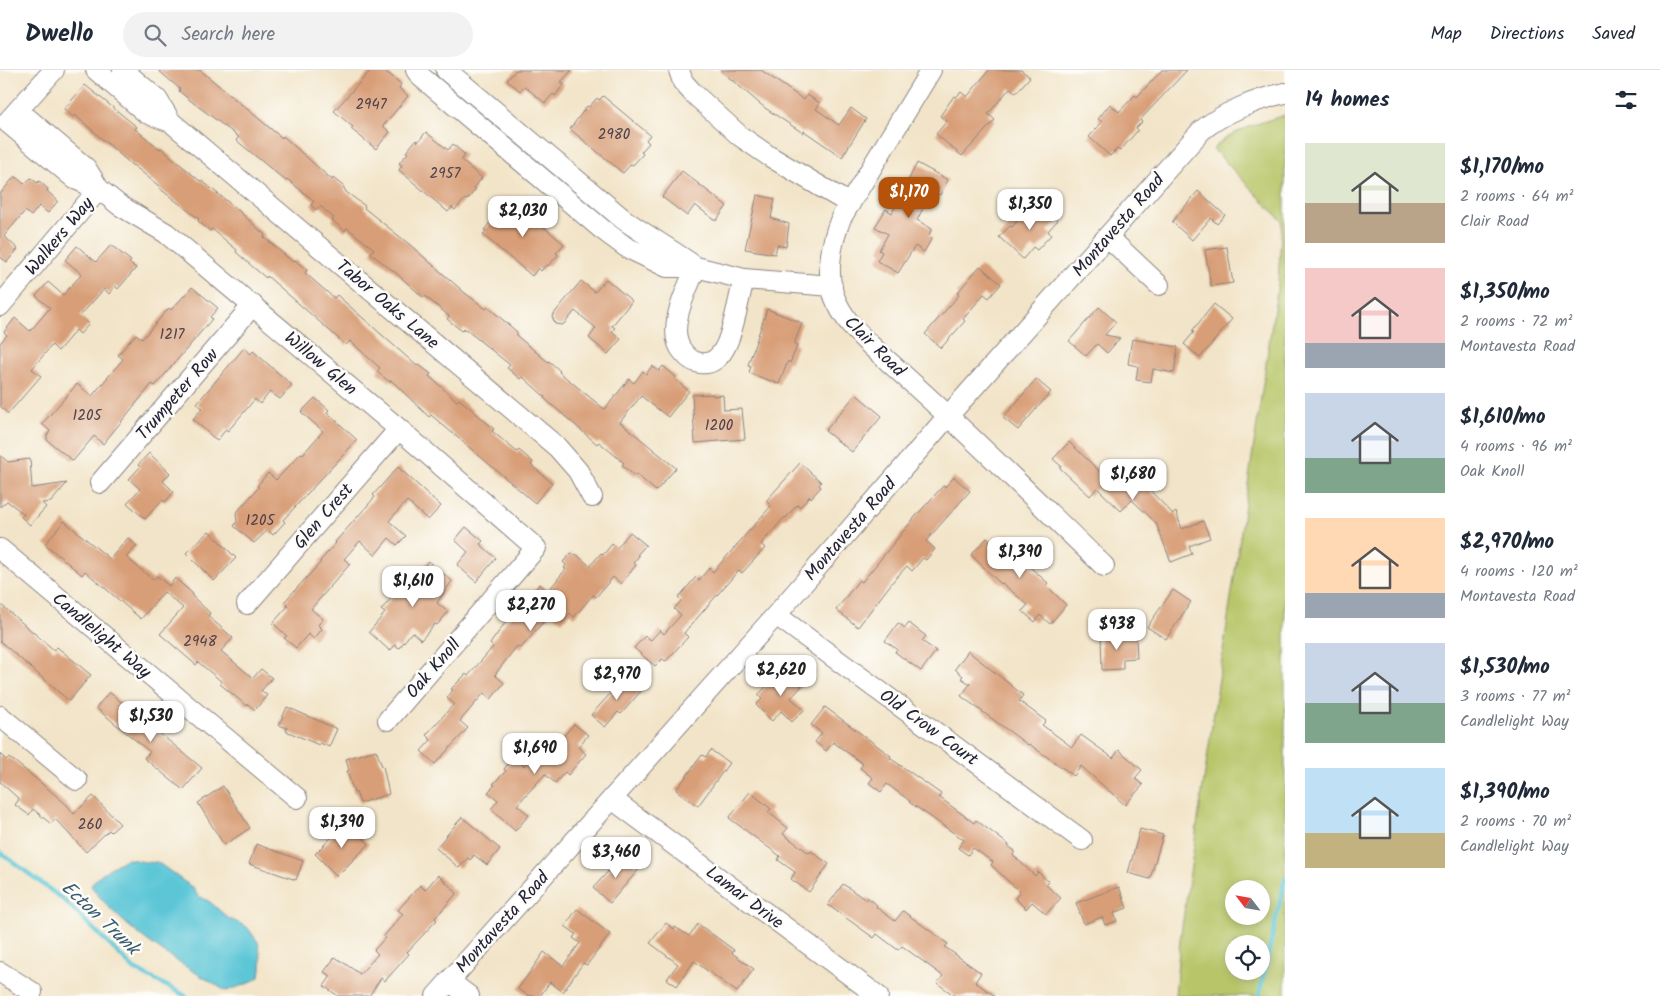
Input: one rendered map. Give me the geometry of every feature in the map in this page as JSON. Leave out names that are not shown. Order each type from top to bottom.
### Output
[{"type":"street","points":[[8,121],[54,70]]},
{"type":"street","name":"Tabor Oaks Lane","points":[[96,70],[146,113],[171,122]]},
{"type":"street","name":"Tabor Oaks Lane","points":[[123,70],[157,99],[171,122],[557,447],[578,471],[592,497]]},
{"type":"street","points":[[416,70],[428,83],[602,230],[626,247],[667,267],[696,267],[744,279],[832,286]]},
{"type":"street","points":[[446,70],[623,219],[696,267]]},
{"type":"street","points":[[679,70],[683,82],[693,93],[740,136],[769,156],[850,204]]},
{"type":"street","name":"Clair Road","points":[[931,70],[836,230],[830,261],[832,286],[836,301],[851,326],[1104,566]]},
{"type":"street","name":"Montavesta Road","points":[[442,988],[776,615],[948,416],[1201,131],[1209,124],[1237,109],[1285,93]]},
{"type":"street","name":"Willow Glen","points":[[8,121],[86,168],[99,189],[119,205],[166,233],[254,305],[536,548]]},
{"type":"street","name":"Walkers Way","points":[[0,306],[99,189]]},
{"type":"street","points":[[1108,237],[1159,285]]},
{"type":"street","points":[[696,267],[677,318],[676,336],[678,348],[687,357],[702,363],[714,360],[725,348],[744,279]]},
{"type":"street","name":"Trumpeter Row","points":[[100,483],[254,305]]},
{"type":"street","name":"Glen Crest","points":[[247,604],[399,429]]},
{"type":"street","name":"Oak Knoll","points":[[388,720],[536,548]]},
{"type":"street","name":"Candlelight Way","points":[[0,550],[297,798]]},
{"type":"street","name":"Old Crow Court","points":[[776,615],[1082,840]]},
{"type":"street","points":[[0,716],[77,780]]},
{"type":"street","name":"Lamar Drive","points":[[612,799],[878,996]]},
{"type":"street","points":[[0,972],[32,992],[30,996]]},
{"type":"street","points":[[442,988],[469,996]]},
{"type":"green space","points":[[1285,115],[1285,996],[1175,996],[1180,940],[1278,283],[1282,221],[1213,149],[1228,137],[1256,124]]},
{"type":"water","points":[[126,859],[157,862],[193,888],[197,895],[210,902],[228,918],[247,927],[258,942],[261,957],[259,977],[249,983],[226,991],[153,945],[120,918],[91,886],[111,867]]},
{"type":"building","points":[[158,70],[200,70],[282,138],[283,136],[332,180],[333,178],[343,186],[346,192],[365,206],[364,208],[465,293],[486,309],[488,307],[517,332],[517,336],[603,408],[605,409],[629,379],[634,383],[643,371],[646,374],[652,366],[659,371],[663,366],[676,377],[674,379],[689,391],[668,417],[641,396],[620,422],[676,468],[656,491],[636,474],[635,476],[622,465],[624,463],[599,442],[597,444],[523,377],[520,379],[507,368],[510,365],[464,328],[462,331],[447,319],[449,316],[425,296],[424,298],[370,253],[374,249],[347,228],[345,231],[320,206],[316,210],[311,205],[314,201],[236,140],[239,137],[191,101]]},
{"type":"building","points":[[371,70],[384,70],[401,84],[399,88],[408,96],[383,126],[390,132],[376,149],[351,129],[353,127],[334,111]]},
{"type":"building","points":[[516,70],[572,70],[561,82],[564,84],[555,96],[553,94],[545,103],[524,86],[520,91],[507,80]]},
{"type":"building","points":[[720,70],[761,70],[804,100],[807,95],[820,103],[816,109],[839,125],[851,108],[866,119],[842,157],[804,131],[803,133],[765,108]]},
{"type":"building","points":[[989,70],[1021,70],[1030,77],[1016,93],[1010,88],[988,114],[995,120],[962,156],[936,134],[947,121],[940,116],[954,96],[956,97],[961,92],[967,97]]},
{"type":"building","points":[[1162,70],[1187,70],[1140,120],[1142,122],[1136,128],[1138,130],[1120,151],[1117,149],[1110,156],[1089,137],[1102,122],[1098,119],[1110,104],[1119,112],[1135,95],[1137,97]]},
{"type":"building","points":[[85,85],[137,127],[135,129],[239,211],[265,235],[264,237],[293,262],[295,260],[307,270],[305,273],[334,298],[337,295],[417,366],[418,364],[431,374],[429,376],[457,401],[459,399],[469,407],[494,429],[492,431],[517,452],[519,450],[533,462],[531,465],[552,483],[535,503],[431,415],[429,417],[391,380],[390,382],[377,372],[380,368],[350,341],[346,345],[267,276],[266,278],[254,268],[236,252],[237,250],[212,229],[210,231],[198,221],[199,219],[159,188],[75,115],[73,117],[64,109]]},
{"type":"building","points":[[603,96],[650,135],[646,140],[649,143],[641,152],[643,154],[623,173],[570,129],[587,106],[589,107],[597,98],[599,100]]},
{"type":"building","points":[[426,132],[448,150],[453,144],[465,155],[461,160],[482,178],[467,200],[465,199],[455,210],[452,207],[448,212],[399,170],[402,165],[399,163],[408,153],[406,152]]},
{"type":"building","points":[[917,163],[948,180],[940,195],[932,191],[917,220],[932,229],[929,235],[932,238],[924,252],[915,246],[898,273],[877,261],[882,252],[879,250],[888,234],[875,227],[886,209],[892,213]]},
{"type":"building","points":[[682,171],[727,206],[716,221],[695,205],[687,216],[662,197]]},
{"type":"building","points":[[15,176],[24,184],[31,178],[37,183],[39,181],[58,201],[48,213],[39,206],[31,216],[25,211],[4,236],[18,249],[7,262],[0,257],[0,194]]},
{"type":"building","points":[[1198,191],[1225,215],[1217,224],[1211,218],[1192,240],[1172,222]]},
{"type":"building","points":[[757,195],[775,199],[771,218],[789,224],[786,247],[777,245],[775,254],[745,249]]},
{"type":"building","points":[[511,199],[564,244],[556,253],[558,255],[548,266],[546,265],[541,271],[538,268],[532,276],[483,235],[486,231],[484,230],[500,207],[502,209]]},
{"type":"building","points":[[1037,202],[1058,220],[1048,231],[1051,235],[1037,250],[1033,247],[1023,259],[999,237]]},
{"type":"building","points":[[111,245],[131,261],[129,263],[136,268],[118,289],[115,286],[109,294],[104,289],[80,316],[89,324],[80,334],[76,330],[58,351],[52,345],[32,369],[41,376],[8,414],[0,406],[0,343],[7,335],[4,332],[15,318],[30,331],[50,308],[36,296],[48,282],[63,295],[82,274],[65,260],[77,246],[96,262]]},
{"type":"building","points":[[1227,247],[1233,283],[1211,286],[1205,250]]},
{"type":"building","points":[[980,266],[1001,284],[989,298],[984,294],[963,319],[965,321],[941,348],[925,334],[959,295],[957,293]]},
{"type":"building","points":[[606,279],[632,301],[612,326],[615,328],[612,331],[621,339],[608,354],[589,338],[596,328],[575,311],[562,325],[555,324],[552,316],[581,281],[595,292]]},
{"type":"building","points":[[192,287],[218,308],[210,317],[212,319],[155,386],[152,384],[103,444],[94,436],[73,461],[47,440],[47,435],[50,431],[42,424],[77,384],[92,396],[123,359],[118,355],[136,334],[142,339],[169,308],[171,310]]},
{"type":"building","points":[[1214,304],[1232,319],[1200,358],[1184,344]]},
{"type":"building","points":[[1099,307],[1116,322],[1105,335],[1120,338],[1107,353],[1097,344],[1086,356],[1069,341]]},
{"type":"building","points":[[767,309],[802,323],[794,344],[797,346],[790,363],[788,361],[779,384],[749,373],[751,366],[748,365]]},
{"type":"building","points":[[1132,339],[1178,347],[1174,373],[1153,369],[1151,382],[1136,380],[1138,366],[1128,364]]},
{"type":"building","points":[[244,348],[251,354],[253,351],[292,385],[280,399],[270,392],[260,404],[255,399],[217,441],[193,419],[202,408],[197,403]]},
{"type":"building","points":[[1036,379],[1051,392],[1018,430],[1003,418]]},
{"type":"building","points":[[713,394],[713,396],[723,395],[724,410],[742,409],[745,439],[695,443],[692,395]]},
{"type":"building","points":[[856,394],[882,416],[852,452],[825,431]]},
{"type":"building","points":[[315,398],[357,440],[283,520],[285,522],[273,535],[268,530],[254,543],[234,526],[237,522],[236,513],[259,487],[257,486],[268,473],[276,480],[323,431],[301,412]]},
{"type":"building","points":[[1069,442],[1115,486],[1130,470],[1173,514],[1176,512],[1182,529],[1203,521],[1210,538],[1189,546],[1192,554],[1171,562],[1156,523],[1132,500],[1121,511],[1097,488],[1090,496],[1060,468],[1061,466],[1053,459]]},
{"type":"building","points":[[149,453],[170,473],[163,481],[174,492],[165,502],[162,500],[145,519],[127,503],[140,489],[129,479]]},
{"type":"building","points":[[0,455],[8,462],[30,459],[32,488],[67,483],[51,502],[42,503],[46,507],[30,525],[21,517],[24,514],[7,501],[0,507]]},
{"type":"building","points":[[800,463],[821,482],[819,485],[821,487],[811,498],[810,496],[800,507],[797,505],[785,517],[761,544],[765,548],[742,573],[739,570],[684,633],[688,637],[666,661],[662,659],[655,666],[634,648],[645,636],[651,640],[660,630],[664,634],[681,615],[674,609],[681,601],[678,598],[696,577],[699,580],[709,568],[713,572],[771,506],[766,501]]},
{"type":"building","points":[[398,467],[441,506],[428,520],[407,501],[389,521],[406,536],[397,545],[389,538],[375,555],[360,541],[344,559],[350,564],[311,609],[323,619],[318,625],[322,629],[314,639],[308,634],[296,648],[284,638],[287,636],[273,623],[288,606],[284,602],[321,562],[335,542],[375,497],[373,495]]},
{"type":"building","points":[[954,477],[970,491],[926,541],[935,549],[926,560],[923,558],[912,571],[907,566],[858,627],[836,610],[859,580],[862,582],[915,517],[943,486],[945,487]]},
{"type":"building","points":[[64,521],[110,559],[128,538],[137,546],[126,557],[153,580],[157,576],[169,586],[175,578],[193,594],[192,596],[210,613],[208,616],[233,638],[221,651],[253,678],[261,669],[272,678],[261,691],[267,695],[255,710],[248,704],[247,706],[220,684],[222,682],[198,662],[196,665],[160,634],[183,608],[164,592],[141,619],[85,571],[82,575],[45,544]]},
{"type":"building","points":[[466,527],[483,541],[480,544],[496,558],[476,582],[457,565],[468,552],[455,540]]},
{"type":"building","points":[[209,531],[236,558],[214,581],[186,553]]},
{"type":"building","points":[[630,532],[646,545],[633,563],[636,565],[621,584],[613,577],[596,597],[593,595],[574,617],[570,613],[562,622],[551,613],[521,648],[517,646],[496,673],[495,675],[504,683],[491,699],[484,693],[460,721],[468,728],[435,764],[421,751],[431,740],[426,735],[454,704],[447,698],[453,690],[451,689],[466,674],[468,676],[493,647],[490,644],[505,623],[540,584],[548,591],[566,569],[564,568],[566,565],[563,562],[571,553],[574,556],[576,554],[590,566],[612,544],[617,548]]},
{"type":"building","points":[[987,538],[998,548],[999,546],[1006,552],[1016,541],[1029,554],[1023,561],[1048,583],[1046,585],[1066,605],[1050,624],[1040,615],[1035,622],[1022,611],[1028,605],[1001,584],[971,555]]},
{"type":"building","points":[[428,561],[452,581],[437,603],[448,612],[421,640],[412,632],[399,648],[395,645],[390,651],[369,632],[385,613],[381,610],[394,595],[396,597],[420,567],[422,569]]},
{"type":"building","points":[[1173,590],[1191,602],[1166,639],[1147,627]]},
{"type":"building","points":[[0,604],[54,650],[57,647],[91,675],[69,701],[0,641]]},
{"type":"building","points":[[898,623],[905,628],[909,623],[926,636],[922,641],[936,651],[921,671],[895,652],[897,649],[885,641]]},
{"type":"building","points":[[1122,634],[1122,636],[1136,636],[1137,658],[1123,659],[1123,669],[1102,670],[1101,635]]},
{"type":"building","points":[[968,651],[1023,695],[1019,701],[1046,721],[1042,725],[1072,747],[1081,735],[1113,758],[1119,750],[1142,770],[1135,778],[1143,785],[1125,805],[1081,766],[1074,776],[961,696],[970,684],[961,678],[963,676],[955,669]]},
{"type":"building","points":[[783,669],[802,686],[791,698],[804,710],[792,722],[781,711],[772,721],[756,705],[762,699],[758,695]]},
{"type":"building","points":[[627,675],[643,689],[621,714],[618,712],[605,727],[591,715]]},
{"type":"building","points":[[109,692],[202,768],[183,790],[144,758],[150,752],[96,708]]},
{"type":"building","points":[[287,707],[337,729],[329,747],[320,743],[319,745],[286,731],[287,728],[279,725]]},
{"type":"building","points":[[825,707],[891,756],[890,758],[941,794],[939,797],[974,823],[976,820],[1009,845],[1015,851],[1013,855],[1035,876],[1038,872],[1049,882],[1046,885],[1061,898],[1046,914],[1032,902],[1026,909],[1015,898],[1020,892],[991,865],[993,862],[973,848],[968,855],[958,848],[964,840],[909,802],[887,784],[881,792],[869,783],[873,778],[860,768],[863,764],[833,742],[826,751],[815,742],[822,733],[811,725]]},
{"type":"building","points":[[574,724],[588,735],[578,747],[586,754],[568,775],[565,772],[555,783],[545,774],[517,805],[529,815],[515,831],[491,809],[498,800],[488,792],[506,771],[504,769],[514,757],[524,766],[547,741],[554,747]]},
{"type":"building","points":[[376,750],[383,766],[389,794],[360,803],[356,792],[354,793],[347,771],[349,771],[346,759]]},
{"type":"building","points":[[711,750],[729,763],[698,806],[676,790],[702,755],[706,757]]},
{"type":"building","points":[[0,754],[6,760],[8,758],[14,761],[34,777],[67,805],[74,814],[93,796],[120,824],[111,832],[109,830],[86,852],[55,819],[51,824],[33,809],[29,815],[15,805],[19,799],[0,782]]},
{"type":"building","points":[[223,786],[250,828],[224,845],[198,803]]},
{"type":"building","points":[[750,792],[771,809],[768,812],[788,828],[783,834],[809,853],[811,851],[829,864],[809,892],[791,879],[795,872],[778,860],[780,856],[729,818]]},
{"type":"building","points":[[462,817],[500,849],[487,865],[474,855],[470,860],[468,858],[459,868],[436,848]]},
{"type":"building","points":[[347,822],[369,844],[337,876],[315,854]]},
{"type":"building","points":[[1140,829],[1163,835],[1150,879],[1128,873]]},
{"type":"building","points":[[256,844],[303,861],[296,880],[249,864]]},
{"type":"building","points":[[624,856],[639,869],[610,903],[593,888]]},
{"type":"building","points":[[438,875],[457,893],[435,918],[437,920],[407,952],[409,954],[385,981],[381,978],[369,996],[338,996],[324,986],[331,976],[324,972],[335,957],[360,974],[378,954],[374,950],[403,914],[398,910],[420,885],[425,890]]},
{"type":"building","points":[[843,884],[866,900],[867,897],[877,905],[876,907],[895,921],[903,911],[948,944],[945,947],[981,973],[975,982],[995,996],[955,996],[937,983],[943,976],[902,946],[898,950],[877,934],[874,938],[828,905]]},
{"type":"building","points":[[1119,887],[1127,908],[1114,913],[1117,921],[1105,925],[1102,917],[1084,924],[1076,903]]},
{"type":"building","points":[[577,909],[610,934],[587,965],[583,963],[563,992],[550,982],[540,996],[529,996],[518,989],[544,952],[563,966],[580,943],[573,938],[576,934],[565,926]]},
{"type":"building","points":[[666,923],[689,936],[698,924],[734,950],[732,953],[754,969],[737,992],[694,961],[677,986],[667,979],[678,964],[650,943]]},
{"type":"waterway","name":"Ecton Trunk","points":[[0,852],[65,901],[134,969],[186,996]]},
{"type":"waterway","points":[[1259,996],[1285,879]]}]
